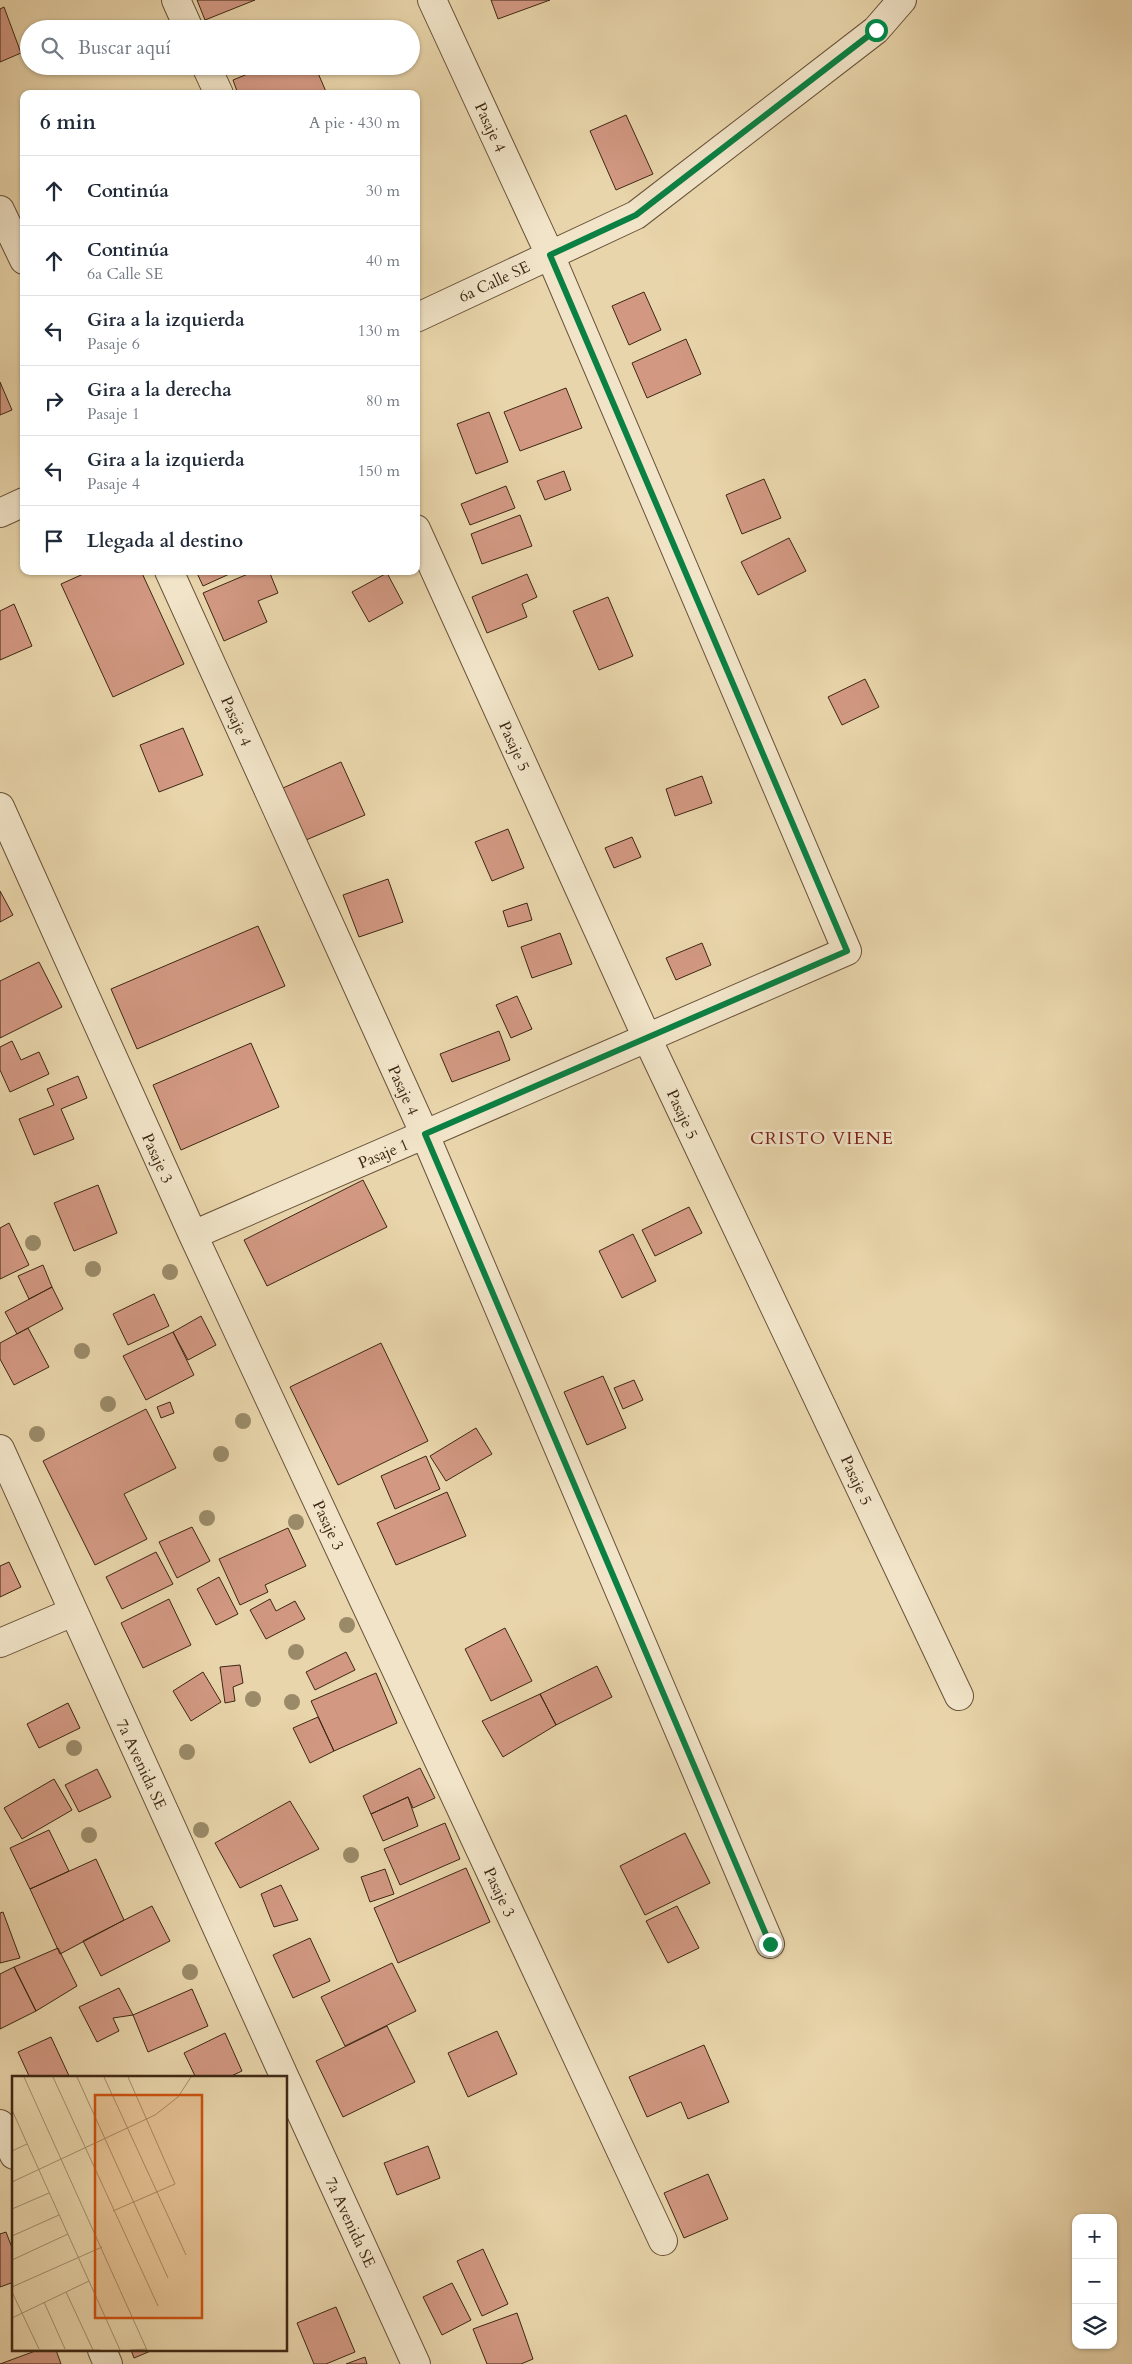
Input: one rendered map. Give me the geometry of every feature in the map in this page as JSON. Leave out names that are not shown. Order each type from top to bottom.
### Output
[{"type":"street","points":[[176,0],[185,20]]},
{"type":"street","name":"Pasaje 4","points":[[432,0],[550,255],[847,951]]},
{"type":"street","name":"6a Calle SE","points":[[420,316],[636,215],[876,30],[902,0]]},
{"type":"street","points":[[210,75],[217,90]]},
{"type":"street","points":[[0,210],[20,252]]},
{"type":"street","points":[[0,514],[20,504]]},
{"type":"street","name":"Pasaje 5","points":[[420,538],[647,1038],[959,1696]]},
{"type":"street","name":"Pasaje 4","points":[[171,575],[425,1134],[770,1944]]},
{"type":"street","name":"Pasaje 3","points":[[0,807],[193,1235],[663,2241]]},
{"type":"street","name":"Pasaje 1","points":[[193,1235],[847,951]]},
{"type":"street","name":"7a Avenida SE","points":[[0,1450],[72,1612],[285,2076]]},
{"type":"street","points":[[0,1643],[72,1612]]},
{"type":"street","name":"7a Avenida SE","points":[[288,2083],[416,2364]]},
{"type":"street","points":[[0,2124],[12,2150]]},
{"type":"street","points":[[103,2352],[108,2364]]},
{"type":"building","points":[[197,0],[255,0],[205,20]]},
{"type":"building","points":[[491,0],[550,0],[498,19]]},
{"type":"building","points":[[4,7],[20,53],[0,62],[0,9]]},
{"type":"building","points":[[245,75],[319,75],[325,90],[237,90],[233,80]]},
{"type":"building","points":[[626,115],[653,174],[616,190],[590,131]]},
{"type":"building","points":[[644,292],[661,330],[629,345],[612,306]]},
{"type":"building","points":[[686,339],[701,374],[647,398],[632,363]]},
{"type":"building","points":[[0,382],[12,410],[0,415]]},
{"type":"building","points":[[566,388],[582,428],[520,451],[504,412]]},
{"type":"building","points":[[489,412],[508,462],[476,474],[457,424]]},
{"type":"building","points":[[564,471],[571,490],[545,500],[537,481]]},
{"type":"building","points":[[764,479],[781,518],[742,534],[726,495]]},
{"type":"building","points":[[506,486],[515,508],[470,525],[461,504]]},
{"type":"building","points":[[520,515],[532,546],[482,564],[471,534]]},
{"type":"building","points":[[789,538],[806,571],[758,595],[741,562]]},
{"type":"building","points":[[527,574],[537,597],[522,604],[527,617],[487,633],[472,597]]},
{"type":"building","points":[[81,575],[143,575],[184,664],[113,697],[61,584]]},
{"type":"building","points":[[198,575],[227,575],[203,586]]},
{"type":"building","points":[[246,575],[271,575],[278,593],[258,601],[267,622],[224,641],[203,593]]},
{"type":"building","points":[[383,575],[388,575],[403,603],[369,622],[352,592]]},
{"type":"building","points":[[608,597],[633,656],[599,670],[573,611]]},
{"type":"building","points":[[14,604],[32,646],[0,660],[0,611]]},
{"type":"building","points":[[865,679],[879,707],[842,725],[828,697]]},
{"type":"building","points":[[183,728],[203,775],[159,792],[140,745]]},
{"type":"building","points":[[341,762],[365,815],[306,840],[283,788]]},
{"type":"building","points":[[702,776],[712,803],[675,816],[666,789]]},
{"type":"building","points":[[508,829],[524,868],[492,881],[475,842]]},
{"type":"building","points":[[632,837],[641,857],[614,868],[605,848]]},
{"type":"building","points":[[388,879],[403,922],[359,937],[343,895]]},
{"type":"building","points":[[0,891],[13,915],[0,922]]},
{"type":"building","points":[[527,903],[532,920],[508,927],[503,911]]},
{"type":"building","points":[[258,926],[285,986],[137,1049],[111,989]]},
{"type":"building","points":[[560,933],[572,964],[532,978],[521,947]]},
{"type":"building","points":[[702,943],[711,965],[676,980],[666,958]]},
{"type":"building","points":[[39,962],[62,1007],[0,1038],[0,981]]},
{"type":"building","points":[[517,996],[532,1029],[511,1038],[496,1005]]},
{"type":"building","points":[[499,1031],[510,1060],[452,1082],[440,1054]]},
{"type":"building","points":[[12,1041],[21,1060],[39,1052],[49,1074],[10,1092],[0,1070],[0,1047]]},
{"type":"building","points":[[251,1043],[279,1107],[181,1150],[153,1085]]},
{"type":"building","points":[[78,1076],[87,1098],[61,1109],[74,1139],[34,1155],[19,1119],[54,1105],[47,1089]]},
{"type":"building","points":[[363,1180],[387,1227],[267,1286],[244,1240]]},
{"type":"building","points":[[98,1185],[117,1233],[74,1251],[54,1203]]},
{"type":"building","points":[[689,1207],[702,1233],[655,1256],[642,1230]]},
{"type":"building","points":[[9,1223],[29,1265],[0,1279],[0,1228]]},
{"type":"building","points":[[633,1234],[656,1281],[622,1298],[599,1251]]},
{"type":"building","points":[[43,1265],[52,1287],[29,1299],[18,1276]]},
{"type":"building","points":[[52,1287],[63,1309],[17,1334],[5,1312]]},
{"type":"building","points":[[154,1294],[169,1326],[128,1345],[113,1314]]},
{"type":"building","points":[[201,1316],[216,1345],[188,1360],[173,1332]]},
{"type":"building","points":[[28,1328],[49,1367],[14,1385],[0,1359],[0,1343]]},
{"type":"building","points":[[173,1332],[194,1375],[146,1400],[123,1356]]},
{"type":"building","points":[[381,1343],[428,1441],[338,1485],[290,1387]]},
{"type":"building","points":[[603,1376],[626,1428],[587,1445],[564,1392]]},
{"type":"building","points":[[634,1380],[643,1400],[623,1409],[614,1388]]},
{"type":"building","points":[[170,1402],[174,1413],[161,1418],[157,1407]]},
{"type":"building","points":[[146,1409],[176,1468],[124,1494],[147,1539],[95,1565],[43,1461]]},
{"type":"building","points":[[476,1428],[492,1454],[446,1481],[430,1456]]},
{"type":"building","points":[[426,1456],[440,1489],[395,1509],[381,1476]]},
{"type":"building","points":[[447,1492],[466,1536],[396,1565],[377,1523]]},
{"type":"building","points":[[192,1527],[210,1561],[177,1578],[159,1542]]},
{"type":"building","points":[[288,1528],[306,1566],[265,1585],[268,1592],[240,1605],[219,1559]]},
{"type":"building","points":[[156,1552],[173,1584],[122,1609],[106,1577]]},
{"type":"building","points":[[9,1562],[21,1587],[0,1597],[0,1566]]},
{"type":"building","points":[[219,1577],[238,1614],[216,1625],[197,1589]]},
{"type":"building","points":[[169,1599],[191,1645],[143,1668],[121,1623]]},
{"type":"building","points":[[270,1599],[276,1611],[295,1601],[305,1619],[266,1639],[250,1610]]},
{"type":"building","points":[[505,1628],[532,1681],[491,1701],[465,1649]]},
{"type":"building","points":[[346,1652],[355,1670],[315,1690],[306,1672]]},
{"type":"building","points":[[240,1665],[243,1683],[233,1687],[235,1701],[225,1703],[220,1667]]},
{"type":"building","points":[[597,1666],[612,1697],[556,1725],[540,1694]]},
{"type":"building","points":[[203,1672],[221,1702],[191,1721],[173,1691]]},
{"type":"building","points":[[376,1673],[397,1723],[334,1751],[311,1701]]},
{"type":"building","points":[[540,1694],[556,1725],[503,1757],[482,1721]]},
{"type":"building","points":[[68,1703],[80,1728],[39,1748],[27,1724]]},
{"type":"building","points":[[318,1717],[334,1751],[310,1763],[293,1728]]},
{"type":"building","points":[[420,1768],[435,1798],[413,1808],[408,1797],[371,1814],[363,1796]]},
{"type":"building","points":[[97,1769],[111,1797],[79,1812],[65,1785]]},
{"type":"building","points":[[54,1779],[72,1810],[22,1839],[4,1808]]},
{"type":"building","points":[[408,1797],[418,1826],[383,1841],[371,1814]]},
{"type":"building","points":[[290,1801],[319,1849],[240,1888],[215,1843]]},
{"type":"building","points":[[445,1823],[460,1859],[400,1885],[384,1849]]},
{"type":"building","points":[[49,1830],[69,1871],[30,1889],[10,1848]]},
{"type":"building","points":[[685,1833],[710,1883],[645,1915],[620,1866]]},
{"type":"building","points":[[96,1859],[124,1920],[60,1954],[30,1889]]},
{"type":"building","points":[[466,1868],[490,1922],[398,1963],[374,1908]]},
{"type":"building","points":[[385,1869],[394,1894],[370,1902],[361,1877]]},
{"type":"building","points":[[281,1885],[298,1920],[274,1927],[261,1894]]},
{"type":"building","points":[[152,1906],[170,1941],[101,1976],[83,1941]]},
{"type":"building","points":[[677,1906],[699,1948],[668,1963],[646,1921]]},
{"type":"building","points":[[3,1912],[20,1958],[0,1963],[0,1913]]},
{"type":"building","points":[[310,1938],[330,1981],[293,1998],[273,1955]]},
{"type":"building","points":[[58,1948],[77,1986],[36,2011],[14,1967]]},
{"type":"building","points":[[392,1963],[416,2011],[345,2046],[321,1997]]},
{"type":"building","points":[[14,1967],[36,2011],[0,2029],[0,1974]]},
{"type":"building","points":[[119,1988],[133,2015],[113,2018],[119,2031],[97,2042],[79,2007]]},
{"type":"building","points":[[192,1989],[208,2026],[148,2052],[133,2015]]},
{"type":"building","points":[[387,2026],[415,2082],[343,2117],[316,2061]]},
{"type":"building","points":[[497,2031],[517,2074],[468,2097],[448,2053]]},
{"type":"building","points":[[225,2033],[242,2071],[231,2076],[195,2076],[184,2053]]},
{"type":"building","points":[[51,2037],[69,2076],[29,2076],[18,2052]]},
{"type":"building","points":[[704,2045],[729,2102],[688,2119],[681,2102],[647,2117],[629,2077]]},
{"type":"building","points":[[428,2146],[440,2178],[397,2195],[384,2163]]},
{"type":"building","points":[[708,2174],[728,2219],[684,2238],[664,2193]]},
{"type":"building","points":[[6,2232],[12,2248],[12,2283],[0,2287],[0,2234]]},
{"type":"building","points":[[483,2249],[508,2304],[482,2316],[457,2261]]},
{"type":"building","points":[[452,2283],[471,2320],[442,2335],[423,2297]]},
{"type":"building","points":[[336,2307],[355,2352],[326,2364],[314,2364],[297,2323]]},
{"type":"building","points":[[517,2313],[533,2359],[521,2364],[487,2364],[473,2329]]},
{"type":"building","points":[[33,2352],[57,2352],[61,2364],[0,2364]]},
{"type":"building","points":[[132,2352],[148,2352],[134,2358]]},
{"type":"building","points":[[365,2357],[367,2364],[346,2364]]},
{"type":"district","name":"CRISTO VIENE","points":[[822,1138]]},
{"type":"route","points":[[770,1944],[425,1134],[847,951],[550,255],[636,215],[876,30]]}]
